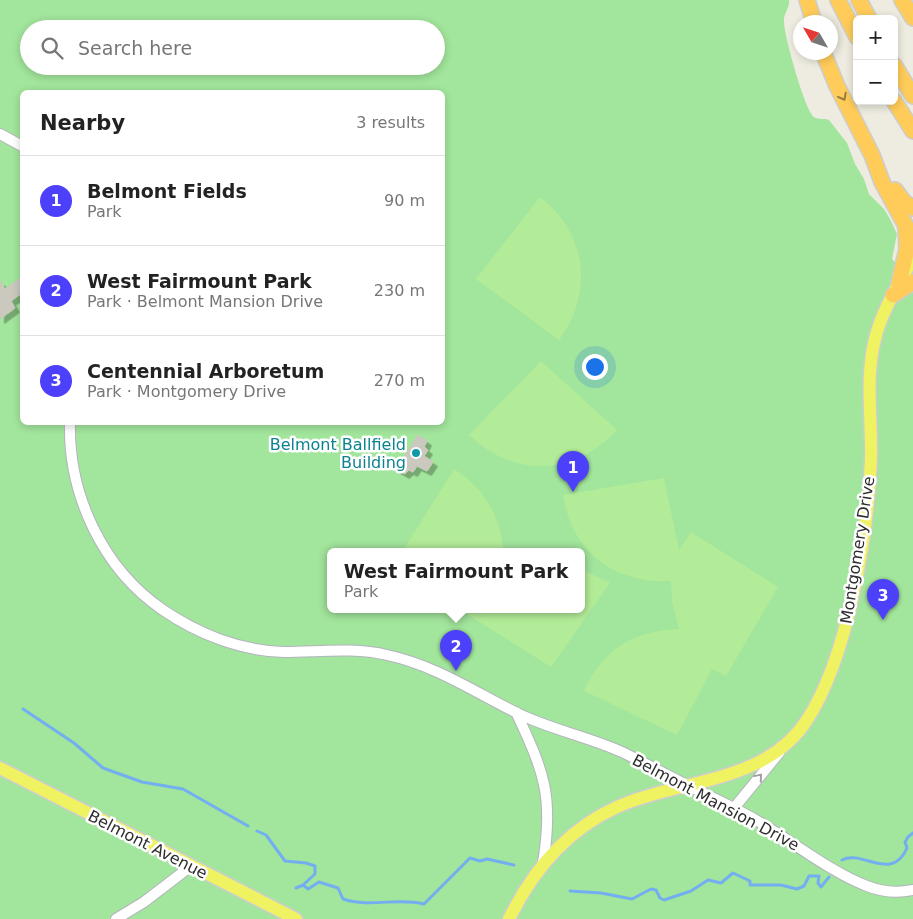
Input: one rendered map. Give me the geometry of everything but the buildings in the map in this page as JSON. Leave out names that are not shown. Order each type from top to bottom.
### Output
[{"type":"highway","points":[[807,0],[812,15]]},
{"type":"highway","points":[[838,0],[853,29]]},
{"type":"highway","points":[[858,0],[867,15]]},
{"type":"highway","points":[[902,0],[913,18]]},
{"type":"highway","points":[[826,60],[837,86],[872,155],[898,196],[913,208]]},
{"type":"highway","points":[[898,72],[913,96]]},
{"type":"highway","points":[[897,105],[913,131]]},
{"type":"highway","points":[[872,155],[882,182],[904,220],[907,230],[902,287]]},
{"type":"main road","name":"Montgomery Drive","points":[[509,919],[525,888],[542,863],[577,830],[604,814],[630,802],[688,786],[763,760],[785,746],[802,728],[816,705],[832,669],[848,610],[863,532],[869,480],[872,356],[879,324],[902,287],[913,258]]},
{"type":"main road","name":"Belmont Avenue","points":[[0,768],[296,919]]},
{"type":"street","points":[[0,134],[20,145]]},
{"type":"street","name":"Belmont Mansion Drive","points":[[70,425],[77,484],[95,532],[115,563],[137,588],[176,619],[218,639],[264,650],[371,652],[399,658],[455,679],[516,712],[620,751],[734,808],[866,886],[894,892],[913,890]]},
{"type":"street","points":[[516,712],[536,755],[544,782],[548,823],[542,863]]},
{"type":"street","name":"Montgomery Drive","points":[[734,808],[785,746]]},
{"type":"street","points":[[116,919],[144,902],[191,866]]},
{"type":"green space","points":[[0,0],[789,0],[784,16],[785,30],[791,56],[810,112],[816,118],[829,120],[847,143],[869,194],[884,209],[897,234],[892,259],[897,264],[913,237],[913,919],[0,919]]},
{"type":"green space","points":[[540,197],[556,212],[568,228],[576,246],[580,264],[581,284],[577,303],[570,322],[559,340],[476,279]]},
{"type":"green space","points":[[541,361],[617,430],[600,445],[582,456],[564,463],[544,466],[505,459],[487,449],[469,435]]},
{"type":"green space","points":[[454,469],[474,485],[489,504],[499,527],[503,548],[405,548]]},
{"type":"green space","points":[[664,478],[679,550],[691,532],[778,587],[726,676],[712,669],[677,735],[584,691],[601,663],[622,645],[648,633],[679,629],[672,602],[671,581],[650,581],[631,577],[614,570],[599,560],[586,548],[576,533],[568,515],[563,495]]},
{"type":"green space","points":[[585,571],[610,583],[551,667],[466,613],[585,613]]},
{"type":"waterway","points":[[23,709],[74,743],[103,768],[142,782],[183,789],[248,826]]},
{"type":"waterway","points":[[257,831],[266,835],[285,861],[315,866],[315,874],[303,885]]},
{"type":"waterway","points":[[842,860],[858,858],[876,863],[893,863],[901,858],[907,848],[905,842],[913,833]]},
{"type":"waterway","points":[[296,888],[303,885],[308,889],[319,882],[338,888],[343,899],[353,902],[414,902],[424,904],[470,858],[480,861],[487,859],[514,865]]},
{"type":"waterway","points":[[570,891],[601,893],[632,899],[651,889],[656,890],[660,898],[664,900],[691,891],[708,880],[721,883],[733,873],[750,881],[750,885],[781,885],[797,889],[804,886],[809,876],[819,876],[818,883],[821,887],[829,877]]},
{"type":"place","name":"Belmont Ballfield Building","points":[[416,453]]},
{"type":"place","name":"Belmont Fields","points":[[573,492]]},
{"type":"place","name":"Centennial Arboretum","points":[[883,620]]},
{"type":"place","name":"West Fairmount Park","points":[[456,671]]}]
